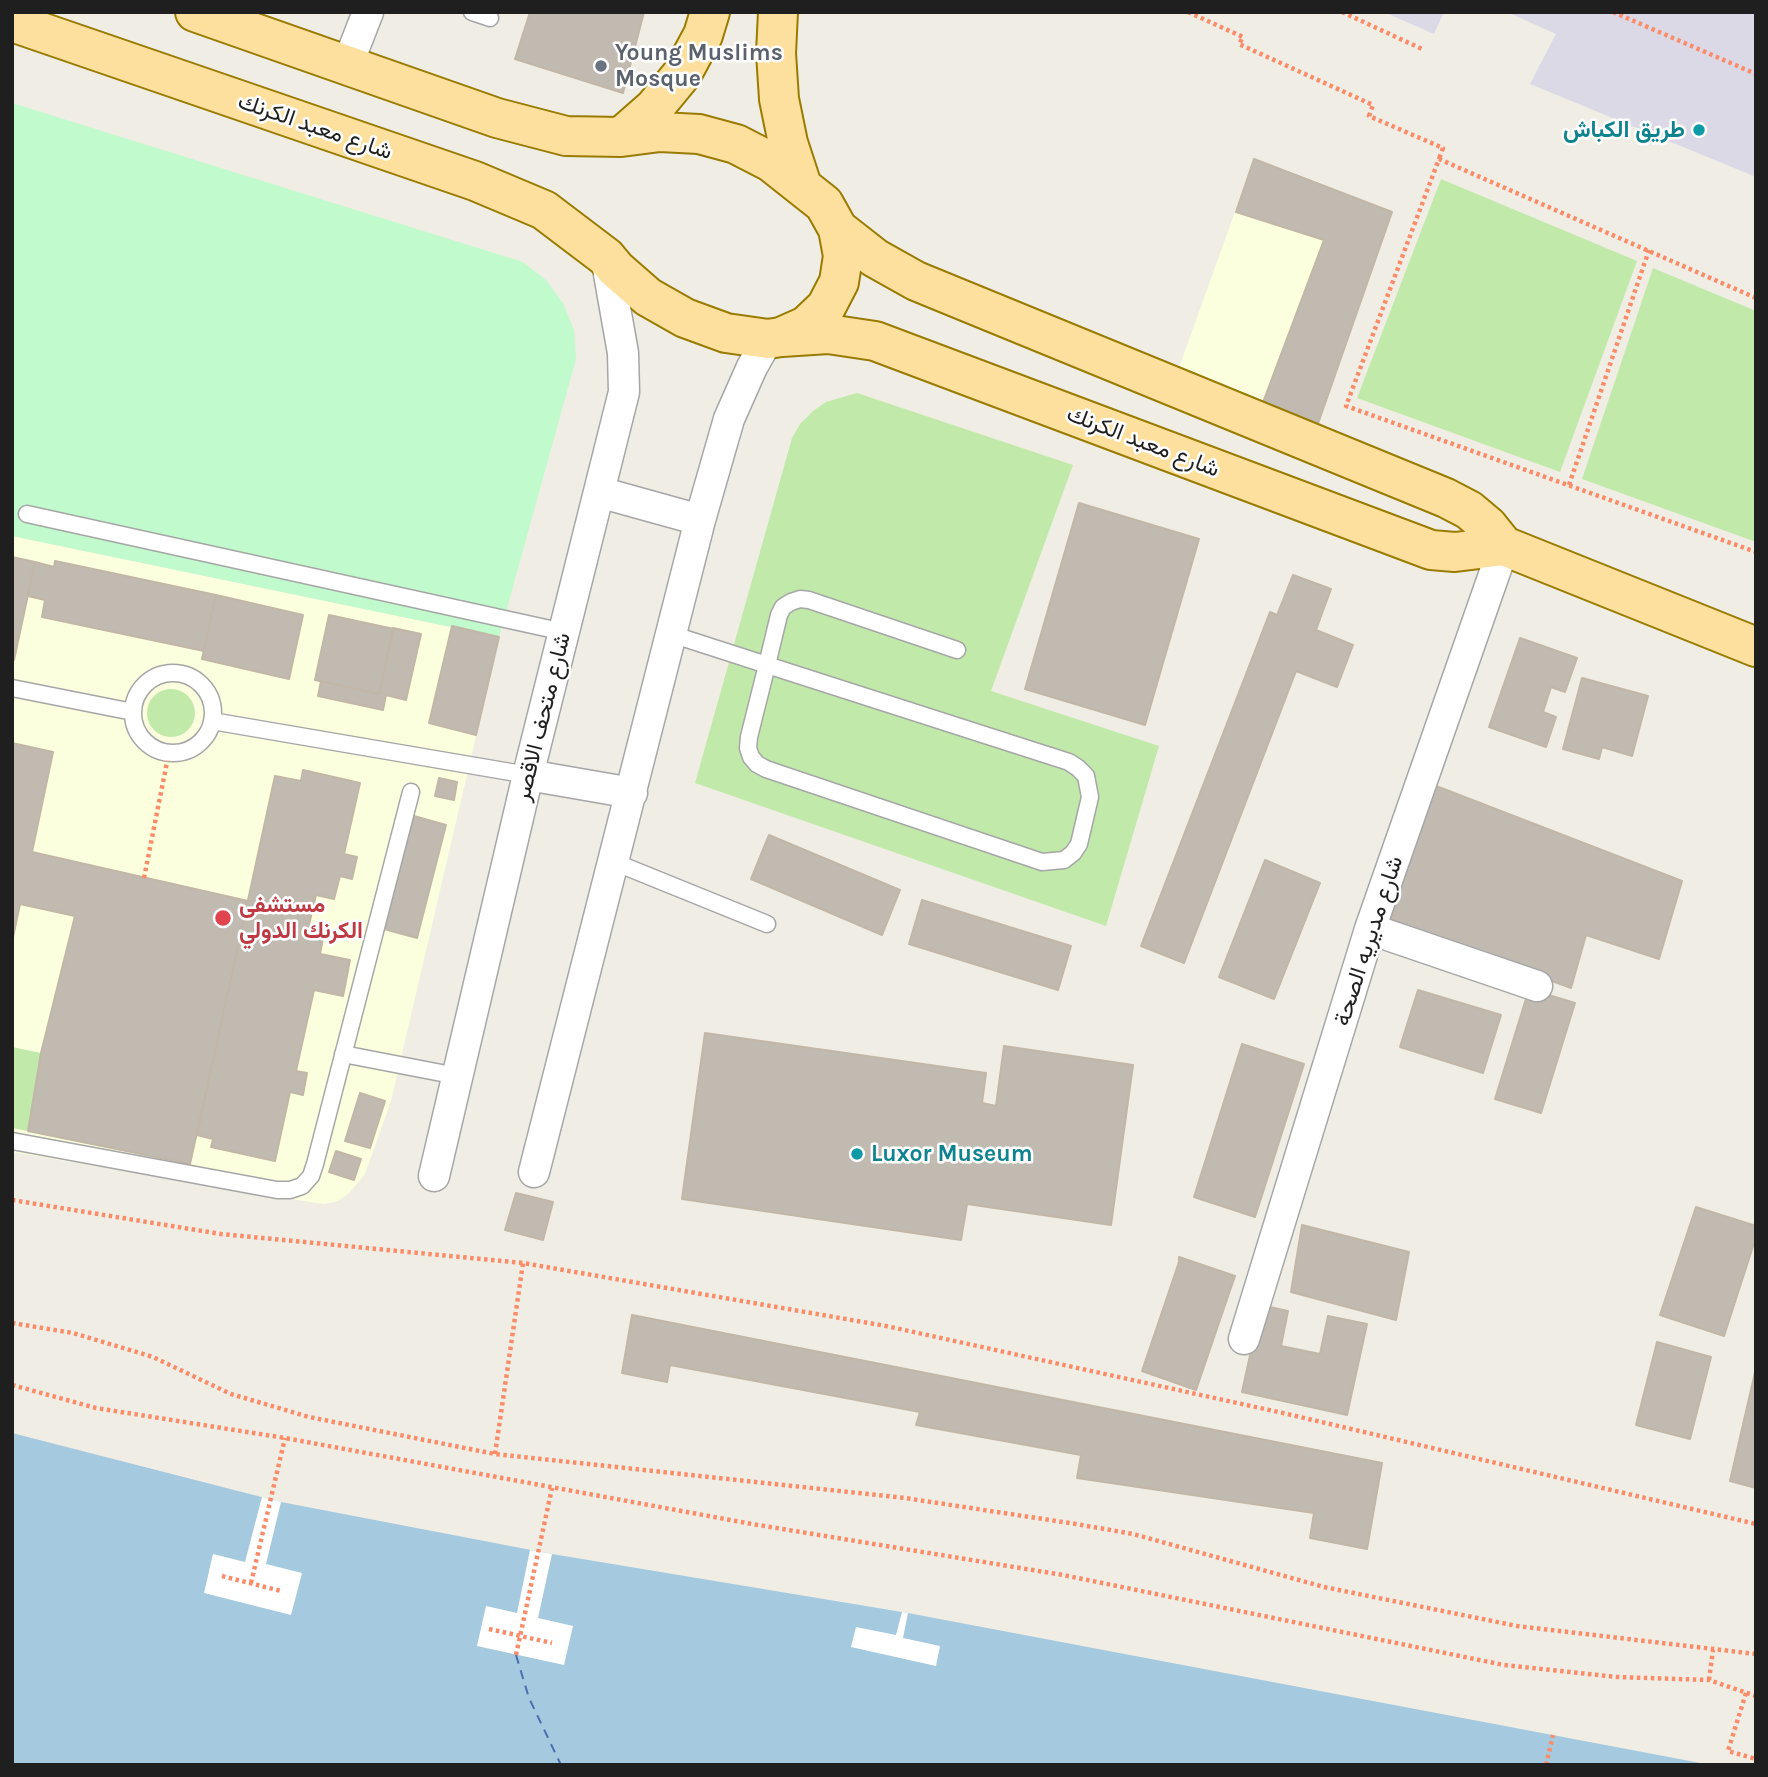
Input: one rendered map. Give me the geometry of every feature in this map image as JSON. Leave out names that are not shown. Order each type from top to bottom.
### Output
[{"type":"main road","points":[[195,12],[508,121],[566,136],[621,137],[660,132],[699,134],[736,144],[771,162],[824,204],[838,229],[843,256],[839,282],[826,307],[806,326],[775,338]]},
{"type":"main road","points":[[621,137],[654,108],[682,74],[703,35],[710,12]]},
{"type":"main road","points":[[778,12],[776,54],[779,99],[788,143],[802,186]]},
{"type":"main road","name":"شارع معبد الكرنك","points":[[12,22],[475,181],[544,210],[606,257],[648,297],[685,318],[726,333],[775,338],[828,334],[875,341],[1431,550],[1455,552],[1504,546],[1756,647]]},
{"type":"main road","name":"شارع معبد الكرنك","points":[[838,229],[875,258],[916,281],[1446,498],[1469,510],[1488,526],[1504,546]]},
{"type":"street","points":[[347,66],[368,12]]},
{"type":"street","name":"شارع متحف الاقصر","points":[[434,1177],[528,775],[624,392],[623,353],[606,257]]},
{"type":"street","points":[[534,1172],[700,520],[729,419],[752,367],[775,338]]},
{"type":"street","points":[[598,492],[700,520]]},
{"type":"street","name":"شارع مديريه الصحة","points":[[1244,1339],[1370,929],[1504,546]]},
{"type":"street","points":[[528,775],[632,793]]},
{"type":"street","points":[[1370,929],[1536,986]]},
{"type":"lane","points":[[472,12],[490,18]]},
{"type":"lane","points":[[27,514],[564,632]]},
{"type":"lane","points":[[671,634],[767,665],[1069,762],[1086,776],[1090,797],[1079,844],[1064,860],[1042,862],[757,764],[751,757],[748,748],[767,665],[779,615],[783,607],[800,599],[957,650]]},
{"type":"lane","points":[[170,672],[185,674],[198,681],[208,692],[212,721],[196,746],[169,752],[154,748],[143,739],[136,726],[136,697],[144,685],[156,676],[170,672]]},
{"type":"lane","points":[[12,688],[134,712]]},
{"type":"lane","points":[[212,721],[528,775]]},
{"type":"lane","points":[[12,1141],[290,1190],[302,1186],[311,1176],[411,792]]},
{"type":"lane","points":[[614,862],[767,924]]},
{"type":"lane","points":[[343,1054],[457,1076]]},
{"type":"path","points":[[1188,12],[1242,37],[1239,44],[1373,105],[1369,116],[1443,148],[1346,406],[1756,552]]},
{"type":"path","points":[[1342,12],[1422,49]]},
{"type":"path","points":[[1613,12],[1756,74]]},
{"type":"path","points":[[1439,159],[1756,298]]},
{"type":"path","points":[[1569,485],[1649,250]]},
{"type":"path","points":[[144,878],[169,752]]},
{"type":"path","points":[[12,1200],[220,1234],[523,1264],[886,1326],[1283,1413],[1756,1524]]},
{"type":"path","points":[[495,1454],[523,1264]]},
{"type":"path","points":[[12,1323],[73,1333],[153,1357],[232,1394],[309,1417],[495,1454],[905,1498],[1076,1524],[1133,1534],[1324,1587],[1517,1626],[1756,1654]]},
{"type":"path","points":[[12,1385],[96,1408],[285,1438],[552,1488],[1063,1575],[1504,1665],[1617,1677],[1709,1680],[1756,1696]]},
{"type":"path","points":[[251,1583],[285,1438]]},
{"type":"path","points":[[516,1655],[552,1488]]},
{"type":"path","points":[[222,1576],[281,1591]]},
{"type":"path","points":[[489,1629],[552,1643]]},
{"type":"path","points":[[1709,1680],[1713,1650]]},
{"type":"path","points":[[1746,1693],[1728,1751],[1756,1759]]},
{"type":"path","points":[[1546,1765],[1553,1735]]},
{"type":"shaded area","points":[[1384,12],[1444,12],[1434,34]]},
{"type":"shaded area","name":"طريق الكباش","points":[[1507,12],[1756,12],[1756,177],[1530,84],[1556,34]]},
{"type":"shaded area","points":[[1254,159],[1392,212],[1314,435],[1176,376]]},
{"type":"shaded area","name":"مستشفى الكرنك الدولي","points":[[12,536],[499,637],[391,1101],[365,1174],[348,1194],[338,1201],[325,1204],[310,1202],[12,1152]]},
{"type":"green space","points":[[12,103],[523,262],[546,280],[563,303],[574,330],[576,359],[499,637],[12,536]]},
{"type":"green space","points":[[1441,179],[1637,261],[1560,472],[1357,398]]},
{"type":"green space","points":[[1653,268],[1756,311],[1756,542],[1582,479]]},
{"type":"green space","points":[[857,393],[1073,465],[991,691],[1159,746],[1106,926],[695,783],[792,438],[800,424],[826,402]]},
{"type":"green space","points":[[171,689],[188,696],[195,713],[188,730],[171,737],[154,730],[147,713],[154,696]]},
{"type":"green space","points":[[12,1047],[41,1053],[28,1131],[12,1128]]},
{"type":"water","points":[[12,1433],[281,1502],[552,1554],[908,1613],[1711,1765],[12,1765]]},
{"type":"pier","points":[[262,1497],[281,1502],[266,1564],[302,1573],[291,1615],[204,1593],[213,1554],[245,1562]]},
{"type":"pier","points":[[530,1550],[552,1554],[538,1618],[573,1626],[564,1665],[477,1646],[486,1606],[517,1613]]},
{"type":"pier","points":[[902,1612],[908,1613],[903,1638],[940,1646],[936,1666],[851,1647],[856,1627],[896,1635]]},
{"type":"building","points":[[530,12],[644,12],[623,93],[515,59]]},
{"type":"building","points":[[1254,159],[1392,212],[1314,435],[1259,413],[1324,240],[1236,212]]},
{"type":"building","points":[[1079,503],[1199,539],[1145,725],[1025,689]]},
{"type":"building","points":[[12,557],[35,562],[14,660],[12,660]]},
{"type":"building","points":[[55,561],[216,595],[204,651],[42,617],[45,600],[28,596],[35,562],[54,567]]},
{"type":"building","points":[[1293,575],[1331,589],[1316,630],[1353,645],[1337,687],[1296,671],[1184,963],[1141,946],[1270,612],[1277,615]]},
{"type":"building","points":[[216,595],[303,615],[289,679],[202,659]]},
{"type":"building","points":[[329,615],[394,629],[379,694],[315,680]]},
{"type":"building","points":[[452,626],[499,637],[476,735],[429,723]]},
{"type":"building","points":[[393,628],[421,634],[406,700],[386,695],[383,710],[318,696],[321,681],[379,694]]},
{"type":"building","points":[[1520,638],[1577,658],[1565,692],[1551,687],[1543,712],[1556,717],[1546,747],[1489,727]]},
{"type":"building","points":[[1582,678],[1648,696],[1632,756],[1602,747],[1599,759],[1563,749]]},
{"type":"building","points":[[12,743],[53,752],[32,852],[248,901],[190,1164],[28,1131],[41,1053],[75,916],[20,904],[12,942]]},
{"type":"building","points":[[303,770],[360,783],[344,854],[357,857],[352,879],[340,876],[334,899],[316,895],[308,929],[324,933],[320,954],[350,960],[343,996],[314,990],[296,1071],[307,1073],[303,1095],[290,1092],[275,1161],[211,1147],[213,1139],[197,1135],[275,776],[301,781]]},
{"type":"building","points":[[439,778],[457,782],[454,800],[435,796]]},
{"type":"building","points":[[1431,784],[1682,881],[1659,959],[1586,935],[1571,988],[1390,921]]},
{"type":"building","points":[[414,816],[446,825],[417,938],[384,929]]},
{"type":"building","points":[[769,835],[900,890],[882,935],[751,879]]},
{"type":"building","points":[[1265,860],[1320,883],[1274,999],[1219,977]]},
{"type":"building","points":[[922,900],[1071,946],[1058,990],[909,944]]},
{"type":"building","points":[[1529,989],[1575,1003],[1541,1113],[1495,1099]]},
{"type":"building","points":[[1418,990],[1501,1015],[1483,1073],[1400,1047]]},
{"type":"building","points":[[705,1033],[986,1073],[982,1103],[996,1106],[1004,1046],[1133,1065],[1111,1225],[967,1204],[961,1240],[682,1199]]},
{"type":"building","points":[[1242,1044],[1304,1064],[1255,1217],[1194,1197]]},
{"type":"building","points":[[360,1093],[385,1101],[370,1148],[345,1141]]},
{"type":"building","points":[[336,1151],[361,1159],[354,1180],[329,1172]]},
{"type":"building","points":[[516,1193],[553,1202],[543,1240],[505,1230]]},
{"type":"building","points":[[1696,1207],[1756,1226],[1756,1237],[1724,1336],[1660,1315]]},
{"type":"building","points":[[1302,1225],[1409,1252],[1396,1320],[1291,1292]]},
{"type":"building","points":[[1179,1257],[1235,1276],[1196,1390],[1142,1371]]},
{"type":"building","points":[[1261,1305],[1288,1311],[1281,1346],[1320,1354],[1328,1316],[1367,1324],[1347,1415],[1242,1392]]},
{"type":"building","points":[[632,1315],[1382,1463],[1367,1549],[1310,1538],[1314,1513],[1077,1478],[1081,1455],[916,1425],[920,1412],[670,1365],[667,1382],[622,1373]]},
{"type":"building","points":[[1657,1342],[1711,1357],[1690,1439],[1636,1425]]},
{"type":"building","points":[[1756,1368],[1756,1488],[1730,1481]]},
{"type":"ferry route","points":[[516,1655],[529,1698],[561,1765]]},
{"type":"place","name":"Young Muslims Mosque","points":[[601,66]]},
{"type":"place","name":"طريق الكباش","points":[[1699,130]]},
{"type":"place","name":"مستشفى الكرنك الدولي","points":[[223,918]]},
{"type":"place","name":"Luxor Museum","points":[[857,1154]]}]
